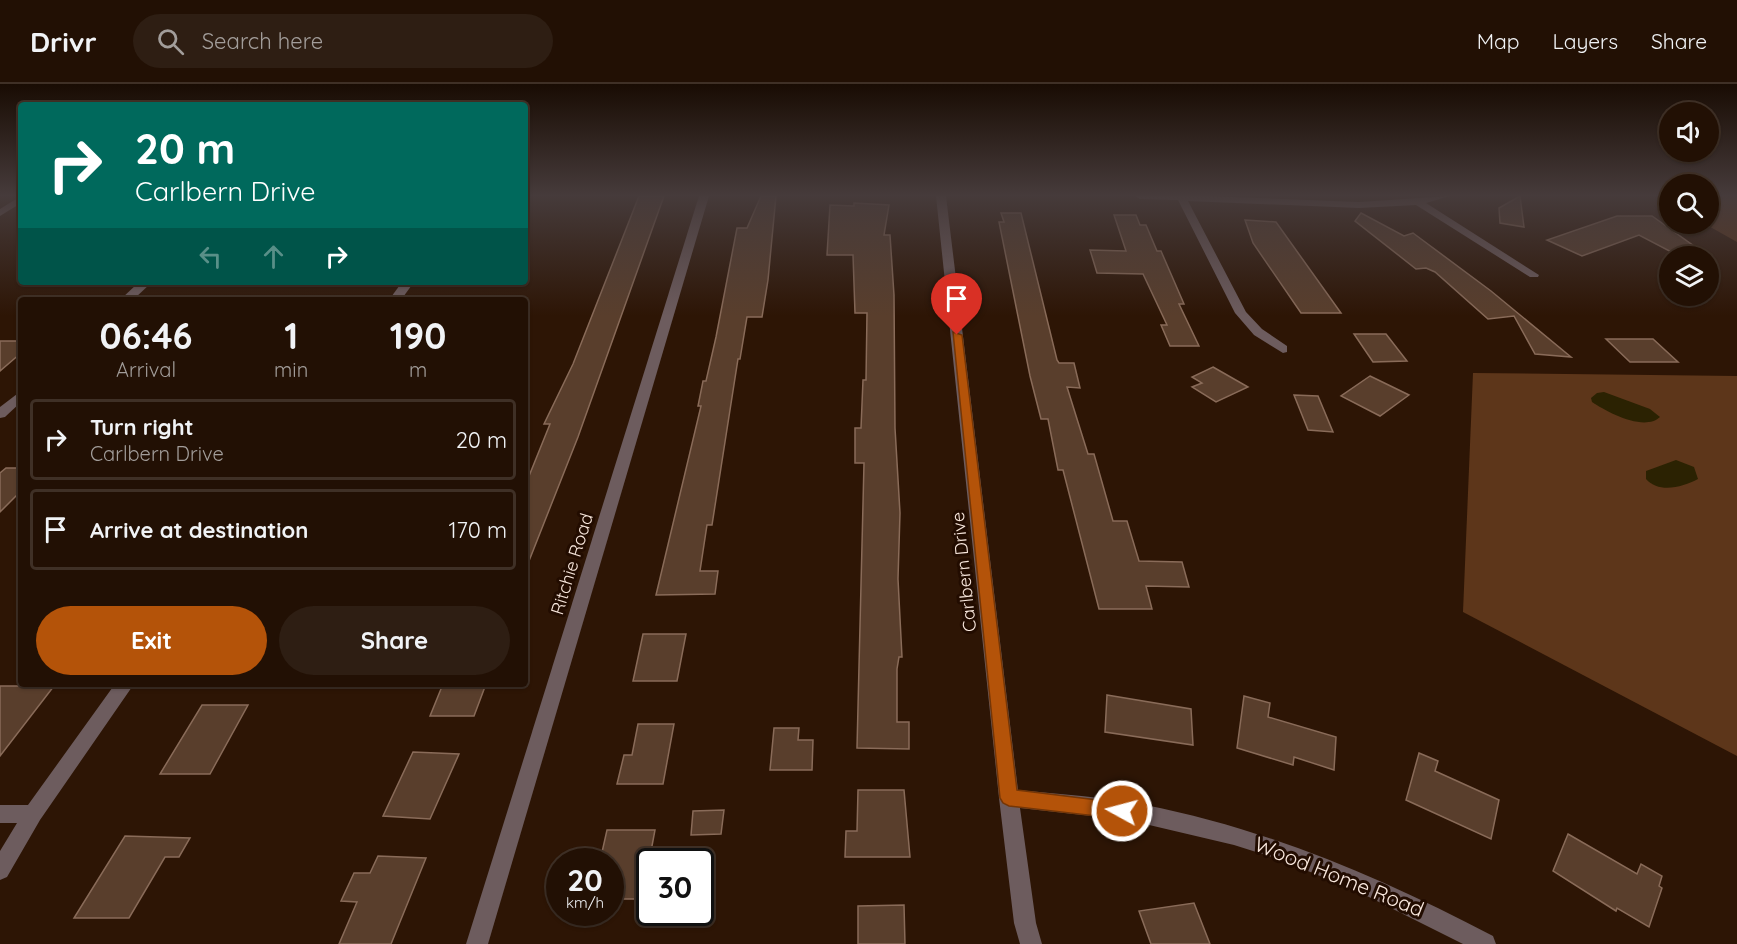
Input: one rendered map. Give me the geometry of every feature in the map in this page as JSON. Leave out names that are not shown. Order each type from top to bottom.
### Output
[{"type":"street","name":"Ritchie Road","points":[[477,944],[692,236]]},
{"type":"street","name":"Carlbern Drive","points":[[946,236],[1009,798],[1025,923],[1031,944]]},
{"type":"street","points":[[1200,236],[1241,314],[1258,332],[1283,348]]},
{"type":"street","points":[[1472,236],[1534,275]]},
{"type":"street","points":[[129,297],[143,285]]},
{"type":"street","points":[[0,414],[18,398]]},
{"type":"street","points":[[0,870],[33,814],[123,687]]},
{"type":"street","name":"Wood Home Road","points":[[1009,798],[1144,814],[1240,837],[1295,854],[1352,878],[1433,915],[1485,944]]},
{"type":"street","points":[[0,814],[33,814]]},
{"type":"shaded area","points":[[1727,236],[1737,236],[1737,242]]},
{"type":"shaded area","points":[[1473,373],[1737,376],[1737,756],[1463,612]]},
{"type":"sand","points":[[1604,392],[1650,409],[1660,417],[1653,421],[1635,421],[1607,411],[1592,402],[1591,398],[1597,393]]},
{"type":"sand","points":[[1676,460],[1694,467],[1698,479],[1664,488],[1651,484],[1646,479],[1646,471]]},
{"type":"building","points":[[623,236],[650,236],[578,437],[528,563],[528,479],[550,424],[544,424],[573,364]]},
{"type":"building","points":[[735,236],[772,236],[762,317],[747,317],[740,359],[738,359],[712,525],[707,525],[700,571],[718,571],[715,594],[656,595],[701,406],[698,406],[703,381],[706,381]]},
{"type":"building","points":[[828,236],[890,236],[894,295],[895,428],[900,513],[898,579],[902,657],[899,657],[897,669],[897,722],[909,722],[909,749],[857,748],[864,463],[855,463],[855,428],[861,428],[863,380],[866,380],[867,313],[855,313],[853,255],[827,255]]},
{"type":"building","points":[[1002,236],[1027,236],[1057,360],[1059,363],[1074,363],[1080,388],[1067,387],[1088,454],[1094,454],[1113,521],[1127,521],[1139,561],[1182,562],[1189,587],[1146,586],[1152,609],[1099,609],[1063,470],[1058,470],[1048,419],[1041,419]]},
{"type":"building","points":[[1121,236],[1151,236],[1157,251],[1161,251],[1184,304],[1179,304],[1199,346],[1170,346],[1161,325],[1167,325],[1143,274],[1097,273],[1090,250],[1126,251]]},
{"type":"building","points":[[1251,236],[1286,236],[1341,313],[1301,313]]},
{"type":"building","points":[[1374,236],[1417,236],[1491,291],[1571,357],[1535,354],[1514,316],[1488,319],[1435,272],[1426,268],[1416,269]]},
{"type":"building","points":[[1558,236],[1636,236],[1582,256],[1547,240]]},
{"type":"building","points":[[1641,236],[1680,236],[1694,246],[1660,246]]},
{"type":"building","points":[[1354,334],[1386,334],[1407,361],[1373,362]]},
{"type":"building","points":[[1606,339],[1653,339],[1678,362],[1630,362]]},
{"type":"building","points":[[0,341],[18,341],[18,356],[0,371]]},
{"type":"building","points":[[1213,367],[1248,387],[1216,402],[1192,387],[1202,383],[1192,377]]},
{"type":"building","points":[[1370,376],[1409,395],[1380,416],[1341,396]]},
{"type":"building","points":[[1294,395],[1318,396],[1333,432],[1308,430]]},
{"type":"building","points":[[6,468],[18,468],[18,494],[0,512],[0,473]]},
{"type":"building","points":[[643,634],[686,634],[677,681],[633,681]]},
{"type":"building","points":[[0,686],[53,687],[0,756]]},
{"type":"building","points":[[442,687],[485,687],[474,716],[430,716]]},
{"type":"building","points":[[1107,695],[1191,709],[1193,745],[1105,732]]},
{"type":"building","points":[[1244,696],[1270,703],[1268,717],[1336,737],[1334,770],[1294,757],[1293,765],[1237,748]]},
{"type":"building","points":[[202,705],[248,705],[210,774],[160,774]]},
{"type":"building","points":[[638,724],[674,724],[663,784],[617,784],[624,755],[632,755]]},
{"type":"building","points":[[774,728],[799,728],[798,740],[813,740],[812,770],[770,770]]},
{"type":"building","points":[[413,752],[459,754],[430,819],[383,816]]},
{"type":"building","points":[[1419,753],[1438,761],[1435,771],[1499,800],[1491,839],[1406,800]]},
{"type":"building","points":[[858,790],[904,790],[910,857],[845,857],[846,831],[857,831]]},
{"type":"building","points":[[724,810],[721,834],[691,835],[693,811]]},
{"type":"building","points":[[607,830],[655,830],[652,848],[636,848],[636,899],[624,899],[624,848],[603,848]]},
{"type":"building","points":[[1568,834],[1637,874],[1641,864],[1662,876],[1659,886],[1662,888],[1649,927],[1617,908],[1616,911],[1553,871]]},
{"type":"building","points":[[125,836],[190,838],[179,857],[165,857],[129,918],[74,918]]},
{"type":"building","points":[[378,856],[426,858],[391,944],[339,944],[357,902],[341,901],[354,873],[370,873]]},
{"type":"building","points":[[1194,903],[1210,944],[1151,944],[1139,911]]},
{"type":"building","points":[[904,905],[905,944],[858,944],[858,906]]},
{"type":"route","points":[[957,335],[1009,798],[1122,811]]}]
